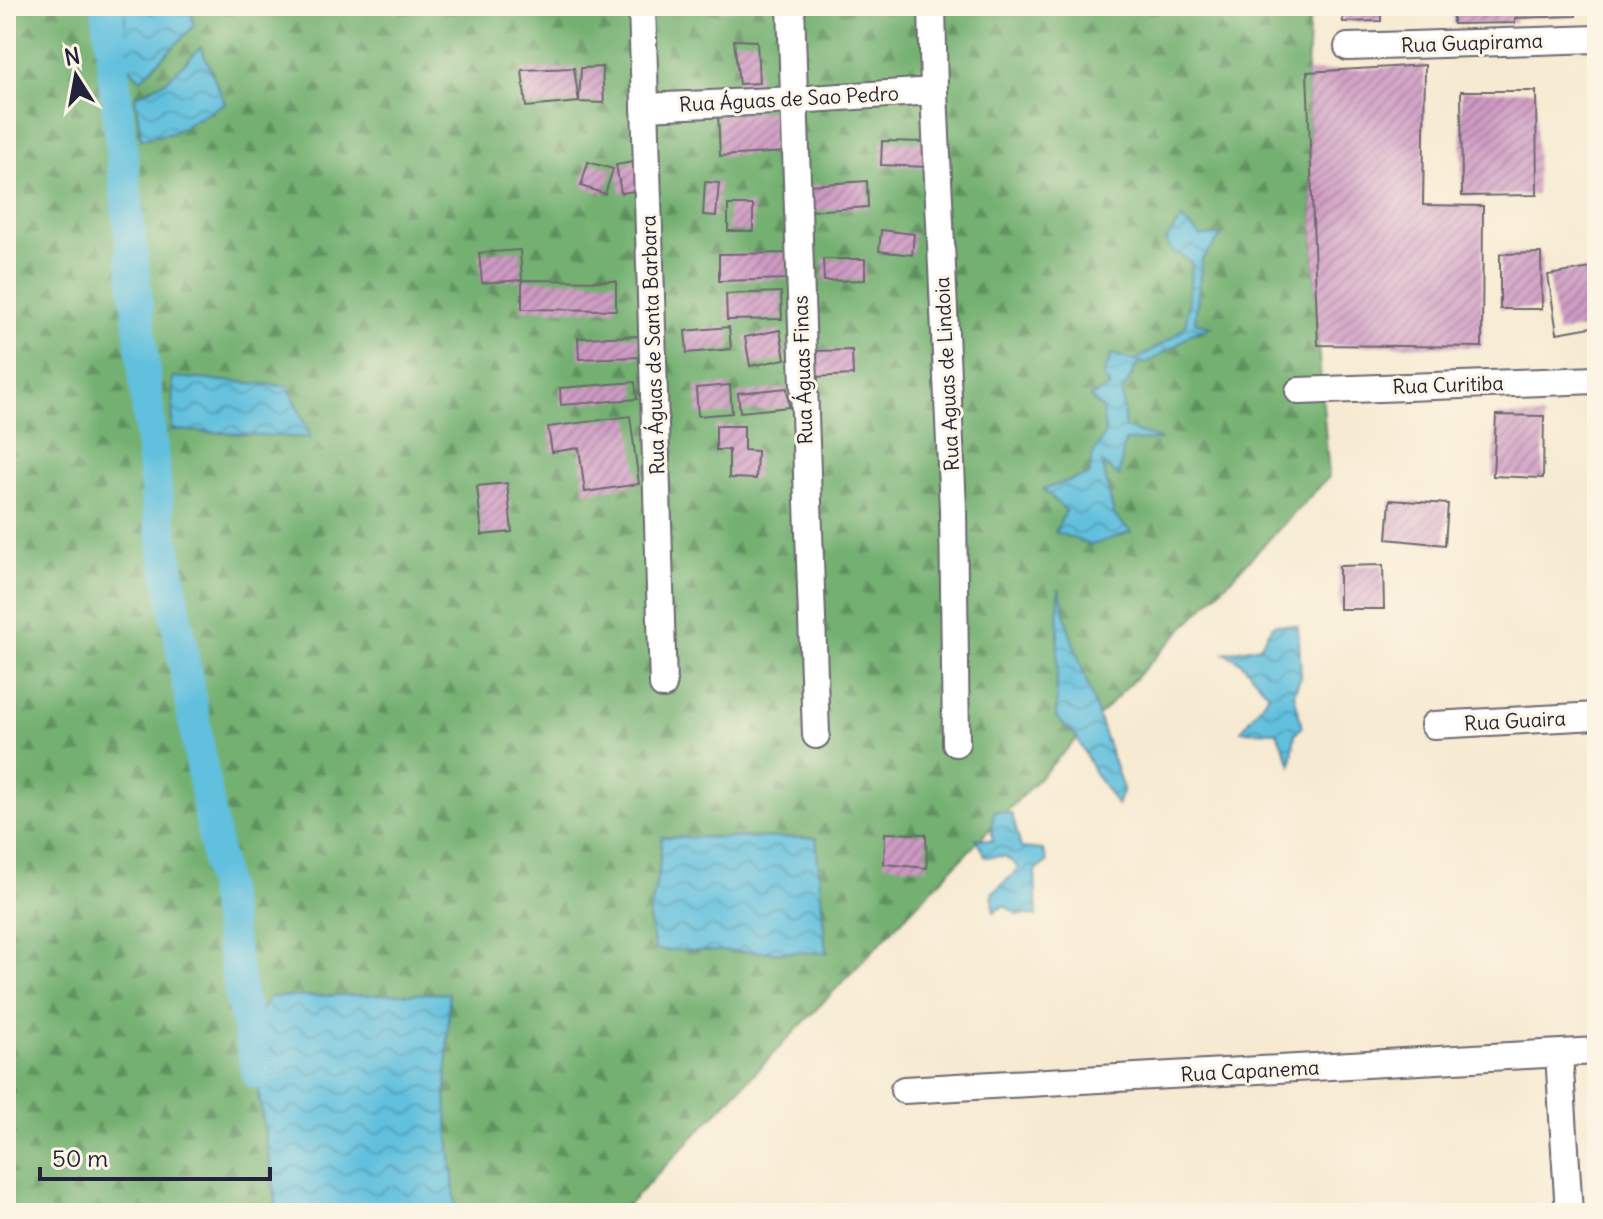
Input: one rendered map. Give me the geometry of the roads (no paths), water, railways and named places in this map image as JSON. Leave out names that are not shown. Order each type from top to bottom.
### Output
[{"type":"street","name":"Rua Águas de Santa Barbara","points":[[642,6],[663,685]]},
{"type":"street","name":"Rua Águas Finas","points":[[791,6],[816,735]]},
{"type":"street","name":"Rua Aguas de Lindoia","points":[[932,6],[953,509],[956,743]]},
{"type":"street","name":"Rua Guapirama","points":[[1348,47],[1597,39]]},
{"type":"street","name":"Rua Águas de Sao Pedro","points":[[645,107],[934,91]]},
{"type":"street","name":"Rua Curitiba","points":[[1299,391],[1597,380]]},
{"type":"street","name":"Rua Guaira","points":[[1434,725],[1597,716]]},
{"type":"street","name":"Rua Capanema","points":[[904,1090],[1597,1051]]},
{"type":"street","points":[[1559,1054],[1569,1213]]},
{"type":"water","points":[[119,6],[190,6],[194,26],[141,79],[123,61],[125,17]]},
{"type":"water","points":[[201,47],[225,103],[172,133],[141,139],[135,96],[166,81]]},
{"type":"water","points":[[1182,219],[1201,236],[1222,235],[1202,260],[1195,322],[1211,327],[1191,334],[1147,363],[1139,362],[1122,393],[1125,428],[1162,440],[1125,441],[1119,477],[1102,463],[1114,515],[1131,532],[1092,545],[1055,532],[1066,511],[1043,489],[1089,475],[1092,457],[1105,433],[1102,409],[1090,397],[1110,387],[1103,377],[1112,354],[1135,361],[1186,325],[1192,262],[1172,251],[1165,241]]},
{"type":"water","points":[[173,377],[288,386],[311,438],[172,430]]},
{"type":"water","points":[[1059,588],[1070,633],[1123,789],[1117,805],[1095,773],[1076,736],[1056,717]]},
{"type":"water","points":[[1274,624],[1298,626],[1301,676],[1294,693],[1302,727],[1295,734],[1291,765],[1277,732],[1241,731],[1269,694],[1240,661],[1224,653],[1260,646]]},
{"type":"water","points":[[995,811],[1012,814],[1021,848],[1043,850],[1047,862],[1035,871],[1037,916],[1018,914],[1004,906],[994,912],[992,893],[1018,867],[1005,856],[985,857],[976,838],[993,841],[991,827]]},
{"type":"water","points":[[662,837],[816,838],[826,953],[655,950],[649,918]]},
{"type":"water","points":[[449,993],[446,1101],[456,1213],[278,1213],[248,1030],[270,997]]},
{"type":"waterway","points":[[107,6],[158,509],[241,997],[258,1073]]}]
